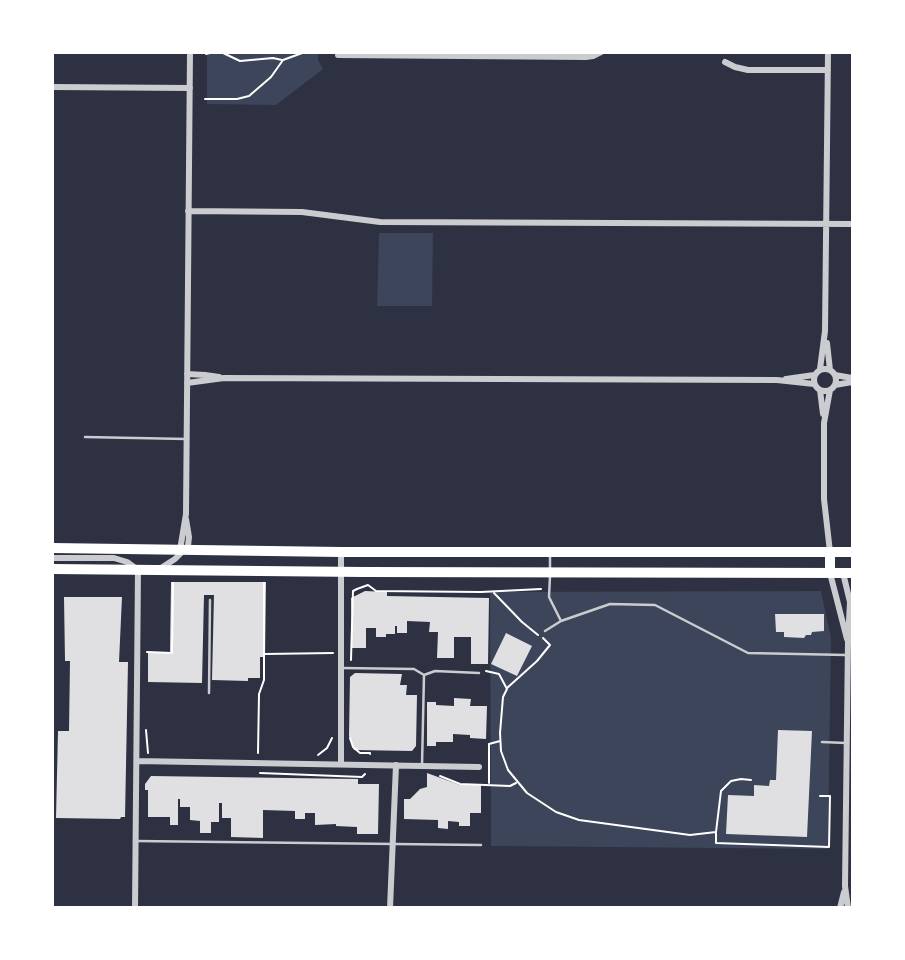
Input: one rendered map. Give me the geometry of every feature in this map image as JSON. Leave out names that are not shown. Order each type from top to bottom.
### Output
[{"type":"main road","points":[[52,548],[341,552],[852,552]]},
{"type":"main road","points":[[830,552],[848,573]]},
{"type":"main road","points":[[830,552],[830,573]]},
{"type":"main road","points":[[52,569],[848,573]]},
{"type":"street","points":[[157,570],[189,542],[186,514],[190,52]]},
{"type":"street","points":[[338,55],[586,57],[601,52]]},
{"type":"street","points":[[824,423],[832,388],[825,331],[828,52]]},
{"type":"street","points":[[725,62],[748,70],[828,70]]},
{"type":"street","points":[[52,87],[190,88]]},
{"type":"street","points":[[188,211],[302,212],[380,222],[852,224]]},
{"type":"street","points":[[814,384],[825,331]]},
{"type":"street","points":[[778,380],[817,372],[832,373],[852,380]]},
{"type":"street","points":[[187,374],[224,378]]},
{"type":"street","points":[[187,383],[224,378],[778,380],[814,384],[820,390],[824,423],[824,499],[830,552]]},
{"type":"street","points":[[820,390],[852,380]]},
{"type":"street","points":[[341,552],[341,764]]},
{"type":"street","points":[[52,558],[114,558],[127,562],[138,570],[135,908]]},
{"type":"street","points":[[830,573],[848,641]]},
{"type":"street","points":[[848,573],[850,603],[847,743],[850,761],[845,886],[848,908]]},
{"type":"street","points":[[137,761],[479,767]]},
{"type":"street","points":[[390,908],[396,765]]},
{"type":"street","points":[[840,908],[845,886]]},
{"type":"lane","points":[[85,437],[187,439]]},
{"type":"lane","points":[[550,552],[550,597],[561,621]]},
{"type":"lane","points":[[209,693],[210,600]]},
{"type":"lane","points":[[545,631],[561,621],[610,604],[655,605],[748,653],[848,655]]},
{"type":"lane","points":[[341,668],[414,669],[424,676]]},
{"type":"lane","points":[[424,676],[435,671],[479,673]]},
{"type":"lane","points":[[422,766],[424,676]]},
{"type":"lane","points":[[822,742],[847,743]]},
{"type":"lane","points":[[136,841],[481,845]]},
{"type":"path","points":[[206,54],[214,52]]},
{"type":"path","points":[[221,52],[240,61],[273,58],[282,60],[305,52]]},
{"type":"path","points":[[205,99],[224,100],[249,96],[271,77],[282,60]]},
{"type":"path","points":[[146,652],[172,653],[173,583]]},
{"type":"path","points":[[264,583],[264,681],[259,694],[258,773],[362,777],[370,770],[370,753],[360,753],[350,737],[332,737],[327,748],[318,753],[318,768],[313,775]]},
{"type":"path","points":[[351,669],[353,592],[356,589],[368,585],[376,591],[550,589]]},
{"type":"path","points":[[492,591],[522,622],[550,645],[503,696],[501,751],[508,770],[517,783],[545,806],[579,820],[690,835],[716,832]]},
{"type":"path","points":[[264,654],[341,653]]},
{"type":"path","points":[[479,673],[489,670],[499,674],[507,689]]},
{"type":"path","points":[[146,720],[148,761]]},
{"type":"path","points":[[489,784],[489,744],[500,741]]},
{"type":"path","points":[[440,776],[460,783],[510,786],[517,783]]},
{"type":"path","points":[[751,780],[731,782],[720,791],[716,844],[829,847],[830,796],[820,796]]},
{"type":"shaded area","points":[[207,53],[318,53],[323,69],[276,105],[207,104]]},
{"type":"shaded area","points":[[379,233],[433,233],[432,306],[377,306]]},
{"type":"shaded area","points":[[821,591],[831,638],[828,849],[491,846],[490,592]]},
{"type":"building","points":[[171,582],[266,582],[265,657],[260,657],[260,678],[248,678],[248,681],[212,680],[214,595],[204,595],[202,683],[148,682],[148,652],[170,653]]},
{"type":"building","points":[[365,591],[387,592],[387,596],[489,598],[488,664],[471,664],[471,637],[454,637],[454,658],[437,658],[438,632],[429,632],[430,622],[407,621],[407,633],[397,633],[395,626],[395,634],[386,634],[386,637],[376,637],[376,628],[366,628],[366,648],[352,648],[351,598]]},
{"type":"building","points":[[64,597],[122,597],[119,662],[128,662],[125,817],[120,819],[56,818],[58,731],[69,731],[70,661],[65,661]]},
{"type":"building","points":[[775,614],[824,614],[824,631],[812,632],[804,638],[784,637],[784,632],[776,632]]},
{"type":"building","points":[[506,633],[532,646],[517,676],[491,664]]},
{"type":"building","points":[[355,673],[402,674],[400,685],[407,685],[406,695],[417,695],[416,746],[412,751],[354,750],[349,736],[350,677]]},
{"type":"building","points":[[454,698],[471,699],[470,706],[487,706],[486,739],[453,734],[453,742],[436,742],[436,746],[427,746],[427,702],[454,706]]},
{"type":"building","points":[[778,730],[812,731],[807,837],[726,834],[728,795],[754,796],[754,785],[769,786],[770,780],[776,780]]},
{"type":"building","points":[[427,773],[460,785],[481,785],[481,813],[470,813],[470,826],[459,826],[459,822],[448,821],[448,829],[438,828],[438,820],[404,819],[404,799],[410,799],[420,789],[427,787]]},
{"type":"building","points":[[151,776],[358,779],[358,784],[379,784],[378,834],[357,834],[357,827],[336,824],[315,825],[315,813],[305,813],[305,819],[295,819],[295,811],[263,810],[263,838],[231,837],[231,818],[222,818],[222,803],[219,803],[219,822],[211,822],[211,833],[200,833],[200,821],[190,820],[190,807],[180,807],[180,799],[178,825],[170,825],[170,817],[148,817],[148,790],[145,790],[145,784]]}]
